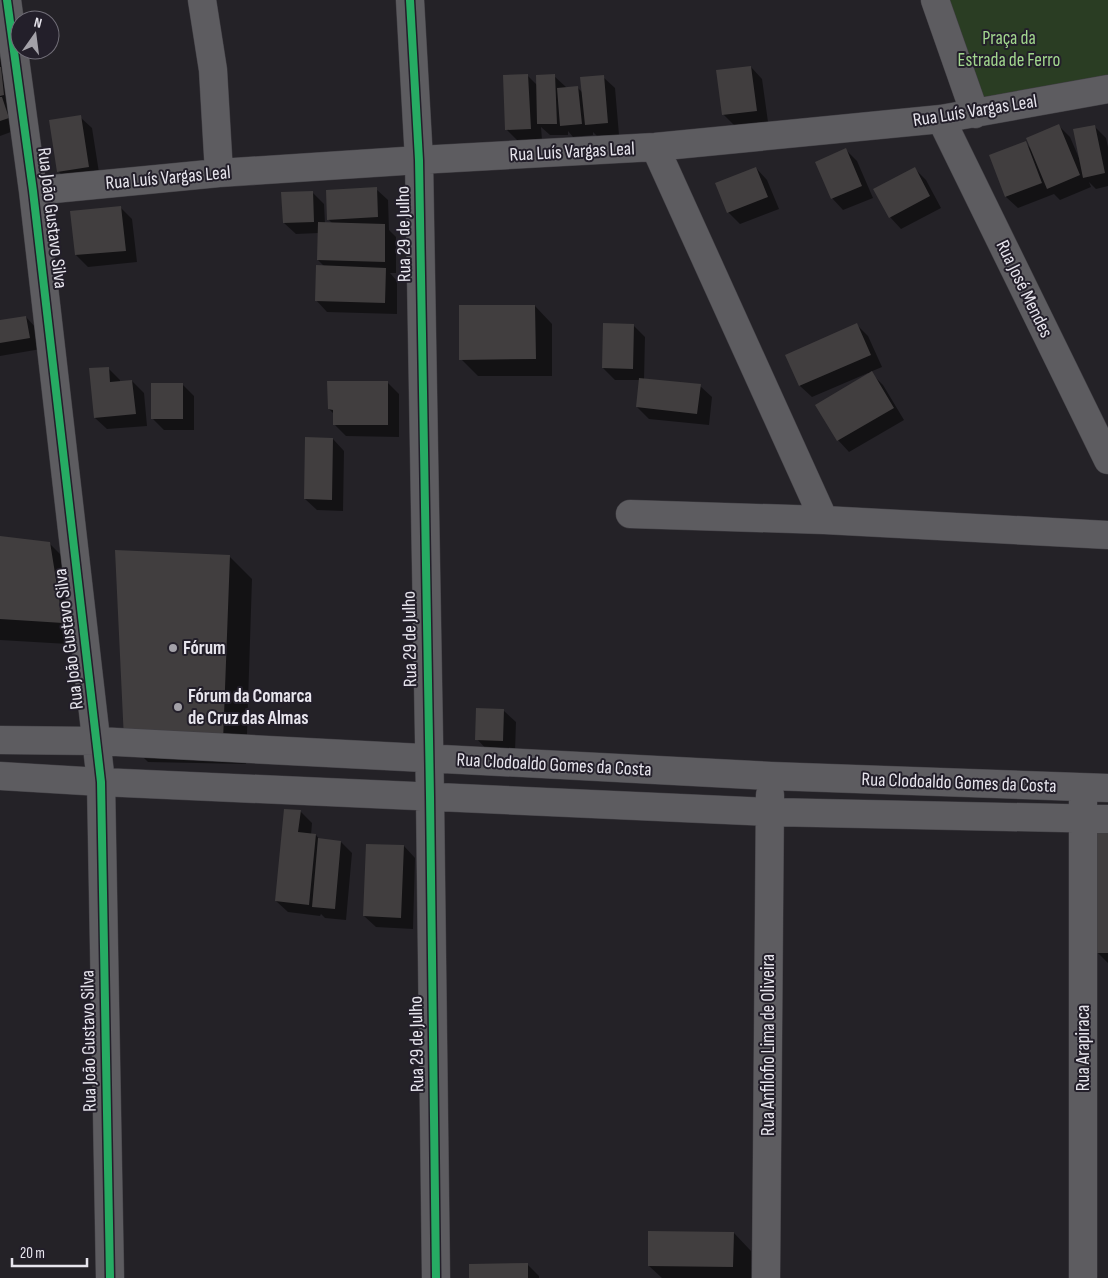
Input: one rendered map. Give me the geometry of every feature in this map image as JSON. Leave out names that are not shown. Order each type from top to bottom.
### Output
[{"type":"street","name":"Rua João Gustavo Silva","points":[[7,0],[33,191],[101,782],[110,1278]]},
{"type":"street","points":[[202,0],[213,70],[219,173]]},
{"type":"street","name":"Rua 29 de Julho","points":[[410,0],[419,160],[436,1278]]},
{"type":"street","points":[[935,0],[974,114]]},
{"type":"street","name":"Rua Luís Vargas Leal","points":[[33,191],[219,173],[655,147],[974,114],[1108,89]]},
{"type":"street","name":"Rua José Mendes","points":[[941,118],[1108,460]]},
{"type":"street","points":[[655,147],[824,520]]},
{"type":"street","points":[[630,514],[824,520],[1108,535]]},
{"type":"street","name":"Rua Clodoaldo Gomes da Costa","points":[[0,740],[97,741],[771,776],[1096,788]]},
{"type":"street","name":"Rua Clodoaldo Gomes da Costa","points":[[0,776],[770,812],[1095,819]]},
{"type":"street","name":"Rua Anfilofio Lima de Oliveira","points":[[766,1278],[771,776]]},
{"type":"street","name":"Rua Arapiraca","points":[[1083,1278],[1096,788]]},
{"type":"green space","name":"Praça da Estrada de Ferro","points":[[941,0],[1108,0],[1108,82],[976,104]]},
{"type":"building","points":[[751,66],[757,111],[722,115],[716,70]]},
{"type":"building","points":[[0,67],[4,95],[0,96]]},
{"type":"building","points":[[528,74],[531,129],[505,130],[503,75]]},
{"type":"building","points":[[555,74],[557,124],[537,124],[536,75]]},
{"type":"building","points":[[604,75],[608,123],[585,125],[580,77]]},
{"type":"building","points":[[578,86],[582,124],[560,126],[557,88]]},
{"type":"building","points":[[0,97],[2,97],[9,118],[0,121]]},
{"type":"building","points":[[81,115],[89,167],[57,172],[49,120]]},
{"type":"building","points":[[1059,124],[1080,175],[1047,189],[1026,138]]},
{"type":"building","points":[[1095,125],[1105,173],[1083,178],[1073,129]]},
{"type":"building","points":[[1026,141],[1042,183],[1005,197],[989,155]]},
{"type":"building","points":[[846,148],[862,186],[831,199],[815,162]]},
{"type":"building","points":[[756,167],[768,197],[727,213],[715,183]]},
{"type":"building","points":[[915,167],[930,196],[889,218],[873,189]]},
{"type":"building","points":[[377,187],[378,217],[327,220],[326,190]]},
{"type":"building","points":[[313,191],[314,222],[283,223],[281,192]]},
{"type":"building","points":[[121,206],[126,251],[75,255],[70,211]]},
{"type":"building","points":[[318,222],[385,224],[385,262],[317,260]]},
{"type":"building","points":[[316,265],[386,268],[385,303],[315,301]]},
{"type":"building","points":[[459,305],[535,305],[536,359],[459,360]]},
{"type":"building","points":[[26,316],[30,338],[0,343],[0,320]]},
{"type":"building","points":[[603,323],[634,324],[633,369],[602,368]]},
{"type":"building","points":[[857,323],[871,355],[799,386],[785,355]]},
{"type":"building","points":[[109,367],[110,382],[132,380],[136,414],[94,418],[89,368]]},
{"type":"building","points":[[872,371],[894,408],[837,441],[815,405]]},
{"type":"building","points":[[639,378],[701,384],[697,414],[636,407]]},
{"type":"building","points":[[327,381],[388,381],[388,425],[333,425],[333,410],[328,409]]},
{"type":"building","points":[[151,383],[183,383],[183,419],[151,419]]},
{"type":"building","points":[[305,437],[333,438],[332,500],[304,499]]},
{"type":"building","points":[[0,536],[50,542],[63,623],[0,619]]},
{"type":"building","name":"Fórum","points":[[115,550],[230,555],[223,742],[124,740]]},
{"type":"building","points":[[476,708],[504,709],[503,741],[475,740]]},
{"type":"building","points":[[284,809],[301,810],[298,832],[316,834],[309,905],[275,901]]},
{"type":"building","points":[[1095,829],[1108,829],[1108,953],[1096,953]]},
{"type":"building","points":[[318,838],[341,841],[335,909],[312,907]]},
{"type":"building","points":[[366,844],[404,845],[401,918],[363,916]]},
{"type":"building","points":[[648,1231],[734,1232],[733,1267],[648,1266]]},
{"type":"building","points":[[528,1263],[528,1278],[469,1278],[469,1264]]},
{"type":"cycle path","points":[[7,0],[33,191],[101,782],[110,1278]]},
{"type":"cycle path","points":[[410,0],[419,160],[436,1278]]},
{"type":"place","name":"Fórum","points":[[173,648]]},
{"type":"place","name":"Fórum da Comarca de Cruz das Almas","points":[[178,707]]}]
